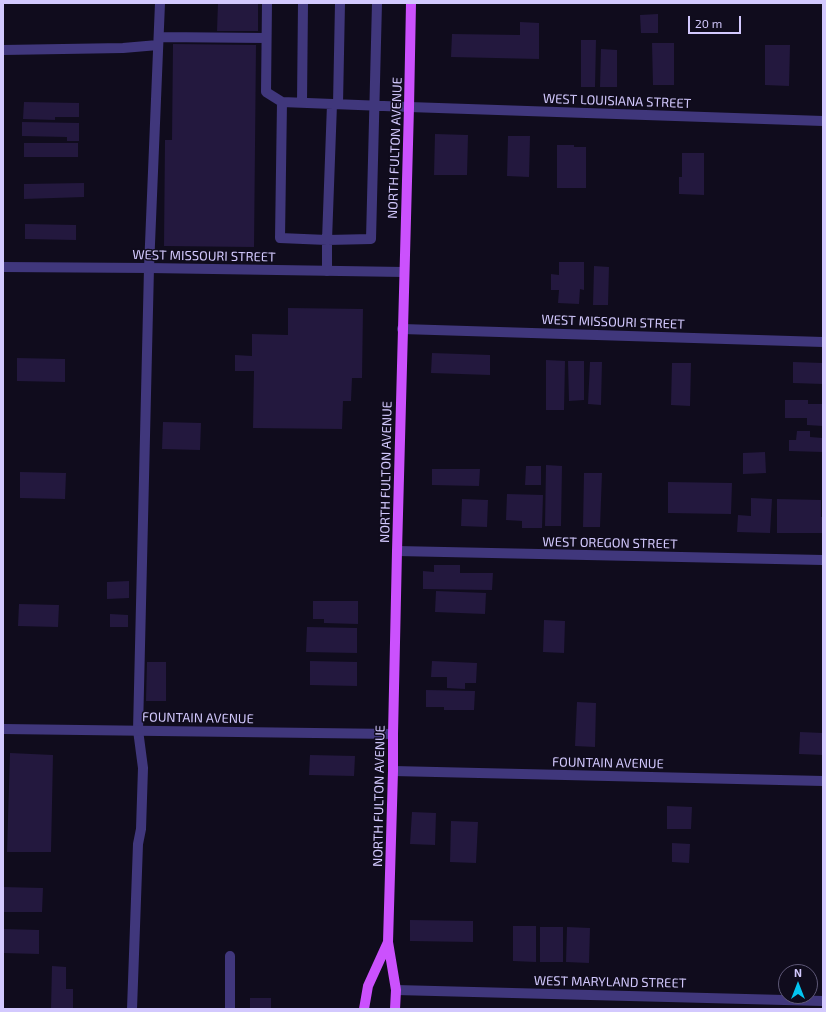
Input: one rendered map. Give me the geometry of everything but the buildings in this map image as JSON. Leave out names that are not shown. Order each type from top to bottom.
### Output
[{"type":"main road","name":"NORTH FULTON AVENUE","points":[[395,1009],[396,990],[388,942],[411,3]]},
{"type":"main road","name":"NORTH FULTON AVENUE","points":[[364,1009],[368,986],[388,942]]},
{"type":"street","points":[[132,1009],[138,844],[141,829],[143,768],[138,730],[149,268],[160,3]]},
{"type":"street","points":[[267,3],[266,92],[282,102],[280,238],[327,240],[371,239],[377,3]]},
{"type":"street","points":[[302,102],[303,3]]},
{"type":"street","points":[[327,271],[327,240],[340,3]]},
{"type":"street","points":[[3,50],[123,48],[159,41],[266,38]]},
{"type":"street","name":"WEST LOUISIANA STREET","points":[[282,102],[823,121]]},
{"type":"street","name":"WEST MISSOURI STREET","points":[[3,267],[404,272]]},
{"type":"street","name":"WEST MISSOURI STREET","points":[[402,329],[823,342]]},
{"type":"street","name":"WEST OREGON STREET","points":[[397,551],[823,560]]},
{"type":"street","name":"FOUNTAIN AVENUE","points":[[3,729],[393,734]]},
{"type":"street","name":"FOUNTAIN AVENUE","points":[[393,771],[823,782]]},
{"type":"street","points":[[230,956],[230,1009]]},
{"type":"street","name":"WEST MARYLAND STREET","points":[[396,990],[823,1000]]}]
